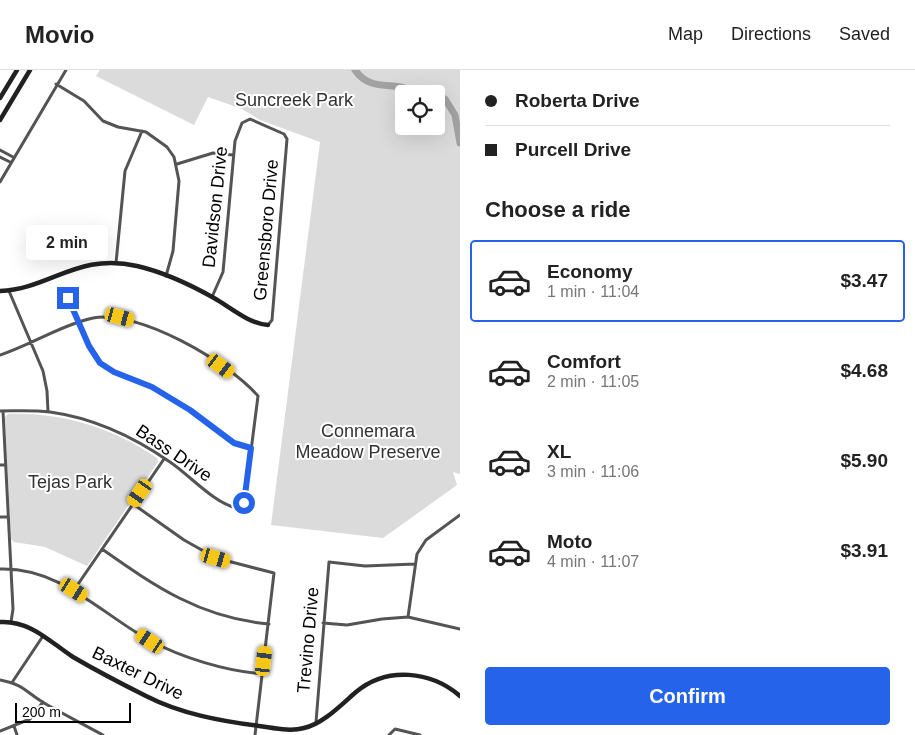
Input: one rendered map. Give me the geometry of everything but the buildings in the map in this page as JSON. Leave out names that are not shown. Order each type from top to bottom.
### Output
[{"type":"street","points":[[0,98],[17,70]]},
{"type":"street","points":[[0,120],[30,70]]},
{"type":"street","points":[[0,182],[10,162],[66,70]]},
{"type":"street","points":[[56,84],[84,101],[108,124],[142,131],[167,146],[177,164],[179,180],[174,251],[166,276]]},
{"type":"street","name":"Davidson Drive","points":[[212,297],[223,272],[236,135],[245,119],[250,119],[287,136]]},
{"type":"street","points":[[116,263],[125,171],[142,131]]},
{"type":"street","name":"Greensboro Drive","points":[[268,325],[272,320],[287,136]]},
{"type":"street","points":[[0,150],[13,157]]},
{"type":"street","points":[[177,164],[213,153],[233,155]]},
{"type":"street","points":[[0,157],[10,162]]},
{"type":"street","points":[[0,291],[25,287],[80,266],[116,263],[136,265],[166,276],[212,297],[247,318],[268,325]]},
{"type":"street","points":[[9,290],[46,381],[48,412]]},
{"type":"street","points":[[0,355],[79,323],[99,317],[120,317],[158,330],[204,354],[258,396],[251,448],[234,443],[190,410],[152,387],[114,372],[100,363],[79,323],[68,298]]},
{"type":"street","points":[[2,411],[6,465],[11,622]]},
{"type":"street","name":"Bass Drive","points":[[2,411],[48,412],[71,416],[106,427],[127,436],[164,458],[208,492],[236,508],[243,508],[251,448]]},
{"type":"street","points":[[74,590],[164,458]]},
{"type":"street","points":[[0,465],[6,465]]},
{"type":"street","points":[[133,504],[184,540],[216,558],[274,573],[255,735]]},
{"type":"street","points":[[408,617],[417,554],[426,540],[460,515]]},
{"type":"street","points":[[0,517],[8,516]]},
{"type":"street","points":[[102,549],[155,586],[177,598],[228,618],[269,624]]},
{"type":"street","name":"Trevino Drive","points":[[316,722],[328,562],[365,566],[415,564]]},
{"type":"street","points":[[0,569],[41,574],[74,590],[150,641],[214,666],[263,674]]},
{"type":"street","points":[[323,623],[348,625],[408,617],[460,629]]},
{"type":"street","name":"Baxter Drive","points":[[0,622],[11,622],[44,635],[70,655],[148,698],[199,715],[256,726],[285,729],[305,728],[332,713],[366,685],[387,676],[422,676],[443,684],[460,696]]},
{"type":"street","points":[[13,681],[44,635]]},
{"type":"street","points":[[0,680],[13,681],[43,702],[103,735]]},
{"type":"street","points":[[0,731],[30,720],[43,702]]},
{"type":"street","points":[[14,726],[17,735]]},
{"type":"street","points":[[388,735],[395,729],[408,730],[420,735]]},
{"type":"green space","name":"Connemara Meadow Preserve","points":[[100,70],[460,70],[460,474],[453,472],[457,485],[383,538],[271,525],[320,142],[260,120],[242,109],[208,97],[194,125],[96,76]]},
{"type":"green space","name":"Tejas Park","points":[[8,414],[48,416],[86,424],[123,438],[157,458],[158,462],[87,566],[45,547],[14,542],[11,539],[5,417]]},
{"type":"waterway","points":[[355,70],[362,78],[369,82],[395,86]]},
{"type":"waterway","points":[[445,99],[455,115],[460,143]]},
{"type":"route","points":[[68,298],[89,346],[100,363],[114,372],[152,387],[190,410],[234,443],[251,448],[244,503]]},
{"type":"park label","name":"Suncreek Park","points":[[294,100]]}]
